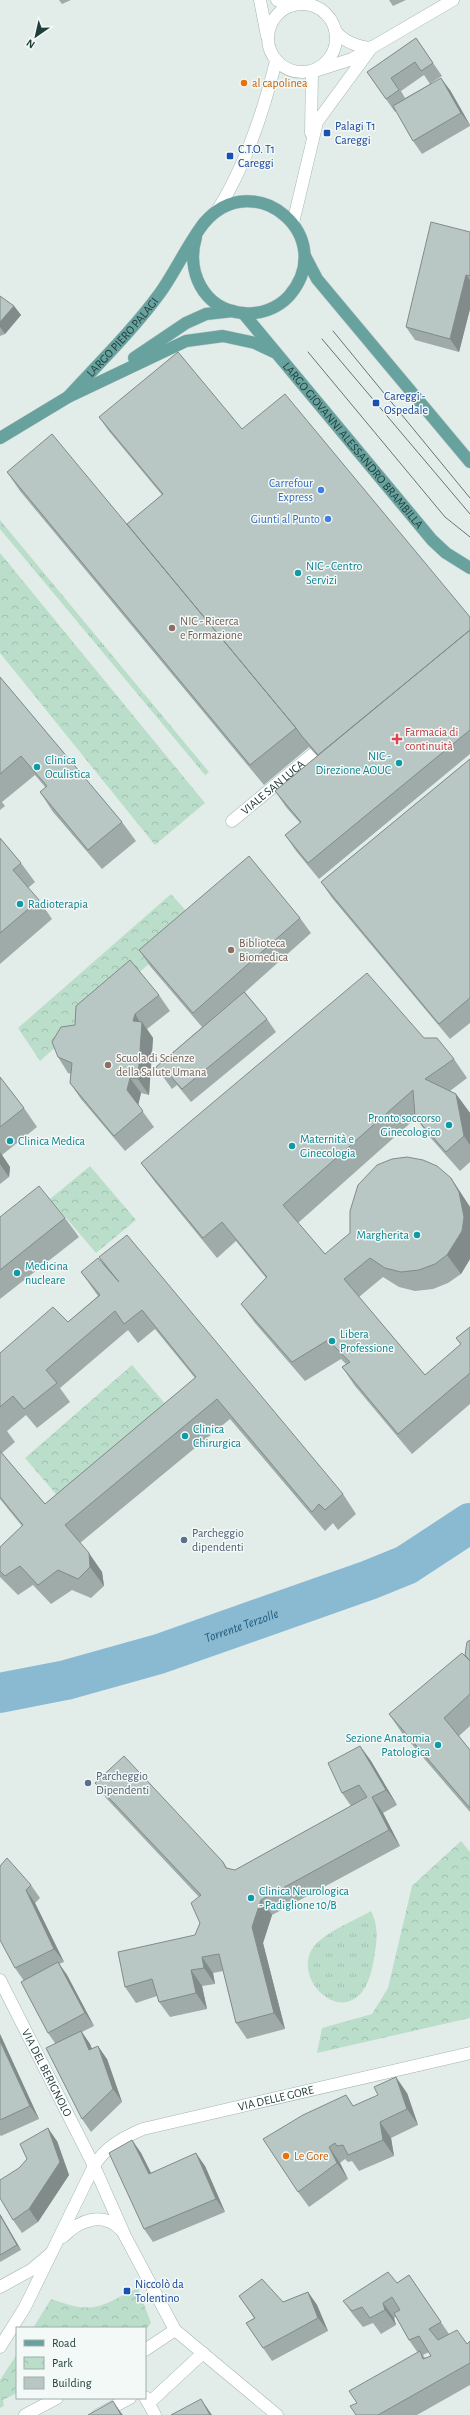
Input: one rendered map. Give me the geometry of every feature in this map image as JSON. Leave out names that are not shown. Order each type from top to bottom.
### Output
[{"type":"main road","name":"LARGO PIERO PALAGI","points":[[68,397],[144,314],[171,277],[201,227],[217,211],[240,202],[252,201],[274,208],[293,223],[302,242],[304,255],[301,276],[295,288],[286,299],[265,311],[206,314],[186,323],[107,377]]},
{"type":"main road","name":"LARGO PIERO PALAGI","points":[[196,236],[192,260],[199,283],[214,302],[238,312]]},
{"type":"main road","points":[[304,255],[317,279],[470,462]]},
{"type":"main road","name":"LARGO GIOVANNI ALESSANDRO BRAMBILLA","points":[[238,312],[278,355],[439,547],[470,568]]},
{"type":"main road","name":"LARGO PIERO PALAGI","points":[[68,397],[171,347],[210,336],[223,336],[256,343],[278,355]]},
{"type":"main road","points":[[0,438],[68,397]]},
{"type":"street","points":[[260,0],[267,39],[276,61],[285,68],[296,72],[312,71],[345,63],[453,0]]},
{"type":"street","points":[[276,0],[290,6],[310,4],[320,10],[330,20],[335,30],[343,39],[352,44],[371,47]]},
{"type":"street","points":[[267,39],[269,27],[275,18],[290,6]]},
{"type":"street","points":[[312,71],[328,60],[333,52],[336,46],[335,30]]},
{"type":"street","points":[[293,223],[311,140],[320,116],[371,47]]},
{"type":"street","name":"LARGO PIERO PALAGI","points":[[217,211],[233,184],[245,158],[268,93],[276,61]]},
{"type":"street","points":[[311,140],[312,71]]},
{"type":"street","name":"VIALE SAN LUCA","points":[[232,821],[314,753]]},
{"type":"street","name":"VIA DEL BERIGNOLO","points":[[0,1980],[94,2166]]},
{"type":"street","name":"VIA DELLE GORE","points":[[54,2249],[94,2166],[107,2150],[127,2136],[143,2129],[470,2053]]},
{"type":"street","points":[[94,2166],[122,2231],[175,2330],[277,2415]]},
{"type":"street","points":[[0,2287],[31,2270],[54,2249],[71,2230],[84,2222],[96,2218],[115,2225],[122,2231]]},
{"type":"street","points":[[0,2347],[25,2307],[54,2249]]},
{"type":"street","points":[[146,2349],[175,2330]]},
{"type":"street","points":[[155,2415],[147,2400],[203,2353]]},
{"type":"street","points":[[25,2415],[55,2399]]},
{"type":"street","points":[[98,2415],[128,2399]]},
{"type":"green space","points":[[0,520],[209,772],[205,775],[0,529]]},
{"type":"green space","points":[[0,553],[205,803],[155,845],[0,653]]},
{"type":"green space","points":[[171,894],[196,922],[40,1061],[18,1028]]},
{"type":"green space","points":[[90,1166],[136,1220],[96,1253],[50,1199]]},
{"type":"green space","points":[[132,1365],[174,1414],[67,1507],[25,1458]]},
{"type":"green space","points":[[461,1841],[470,1852],[470,2018],[317,2053],[322,2028],[372,2014],[388,1988],[412,1886]]},
{"type":"green space","points":[[371,1911],[376,1928],[376,1940],[374,1958],[366,1985],[354,1999],[340,2002],[326,1997],[315,1986],[308,1971],[309,1956],[319,1941],[337,1929]]},
{"type":"green space","points":[[138,2288],[151,2323],[146,2329],[146,2327],[34,2327],[51,2299],[78,2307],[87,2308],[96,2307]]},
{"type":"green space","points":[[16,2356],[16,2394],[3,2400],[4,2406],[0,2408],[0,2380]]},
{"type":"building","points":[[416,38],[433,63],[421,71],[415,62],[391,78],[399,90],[386,99],[367,72]]},
{"type":"building","points":[[441,78],[461,113],[413,141],[393,106]]},
{"type":"building","points":[[431,222],[470,232],[470,276],[466,275],[450,339],[406,327]]},
{"type":"building","points":[[0,296],[14,306],[0,322]]},
{"type":"building","name":"NIC - Centro Servizi","points":[[178,352],[242,429],[285,394],[470,617],[470,630],[318,755],[127,524],[163,494],[99,417]]},
{"type":"building","name":"NIC - Ricerca e Formazione","points":[[52,434],[296,728],[250,765],[7,472]]},
{"type":"building","name":"NIC - Direzione AOUC","points":[[470,630],[470,730],[308,863],[285,835],[301,822],[275,791]]},
{"type":"building","name":"Clinica Oculistica","points":[[0,677],[122,822],[88,850],[40,792],[47,786],[21,756],[0,774]]},
{"type":"building","points":[[470,759],[470,998],[439,1024],[321,882]]},
{"type":"building","points":[[0,838],[21,863],[13,870],[39,900],[0,933]]},
{"type":"building","name":"Biblioteca Biomedica","points":[[249,856],[300,918],[193,1013],[139,950]]},
{"type":"building","name":"Scuola di Scienze della Salute Umana","points":[[130,960],[159,995],[135,1014],[133,1021],[142,1022],[138,1079],[130,1078],[127,1090],[143,1111],[114,1136],[70,1083],[72,1063],[58,1057],[52,1042],[61,1027],[75,1025],[76,1006]]},
{"type":"building","points":[[367,973],[424,1038],[437,1038],[454,1059],[425,1079],[456,1094],[464,1136],[446,1152],[415,1117],[413,1090],[283,1205],[325,1254],[350,1233],[350,1211],[358,1185],[377,1165],[392,1159],[407,1157],[423,1160],[437,1166],[451,1178],[459,1192],[464,1217],[462,1231],[447,1255],[435,1264],[419,1270],[401,1272],[385,1268],[370,1258],[344,1279],[425,1375],[461,1344],[456,1338],[470,1327],[470,1373],[398,1434],[342,1367],[350,1362],[328,1340],[292,1362],[241,1304],[267,1277],[222,1222],[203,1238],[141,1163]]},
{"type":"building","points":[[244,992],[267,1019],[182,1089],[167,1072],[163,1076],[156,1067]]},
{"type":"building","points":[[0,1077],[24,1108],[0,1127]]},
{"type":"building","points":[[39,1186],[65,1218],[0,1270],[0,1217]]},
{"type":"building","points":[[127,1235],[343,1494],[325,1510],[319,1504],[312,1512],[217,1399],[65,1525],[89,1553],[90,1567],[78,1579],[58,1570],[38,1585],[20,1566],[5,1576],[0,1571],[0,1547],[23,1525],[0,1497],[0,1451],[45,1504],[196,1377],[142,1310],[124,1324],[115,1311],[46,1370],[57,1383],[24,1409],[13,1396],[0,1407],[0,1353],[53,1307],[68,1322],[100,1295],[81,1272],[98,1258],[119,1282],[99,1257]]},
{"type":"building","points":[[470,1640],[470,1661],[465,1655],[467,1642]]},
{"type":"building","name":"Sezione Anatomia Patologica","points":[[462,1653],[470,1661],[470,1694],[444,1718],[470,1750],[470,1808],[389,1714]]},
{"type":"building","name":"Clinica Neurologica - Padiglione 10/B","points":[[360,1746],[386,1790],[372,1797],[389,1830],[261,1900],[252,1927],[274,2013],[236,2023],[219,1954],[202,1957],[204,1968],[191,1970],[196,1993],[159,2002],[152,1979],[125,1987],[118,1952],[195,1935],[200,1923],[191,1903],[201,1895],[95,1783],[124,1756],[223,1862],[226,1868],[235,1870],[367,1797],[359,1785],[342,1793],[328,1763]]},
{"type":"building","points":[[7,1858],[31,1885],[26,1890],[54,1949],[15,1968],[0,1940],[0,1866]]},
{"type":"building","points":[[58,1962],[85,2013],[48,2033],[21,1982]]},
{"type":"building","points":[[81,2031],[89,2050],[98,2046],[113,2089],[82,2119],[46,2048]]},
{"type":"building","points":[[0,2041],[30,2106],[0,2120]]},
{"type":"building","points":[[396,2077],[407,2109],[380,2122],[383,2140],[348,2155],[343,2145],[337,2146],[335,2143],[329,2147],[337,2163],[298,2192],[263,2139],[303,2115],[346,2095],[353,2106],[378,2095],[374,2087]]},
{"type":"building","points":[[48,2128],[60,2162],[29,2209],[13,2220],[0,2198],[0,2180],[19,2168],[27,2159],[20,2144]]},
{"type":"building","points":[[132,2140],[149,2174],[196,2153],[216,2199],[144,2229],[109,2153]]},
{"type":"building","points":[[0,2215],[17,2245],[0,2255]]},
{"type":"building","points":[[388,2272],[397,2283],[409,2275],[441,2322],[429,2329],[438,2340],[457,2330],[467,2344],[470,2341],[470,2363],[378,2415],[356,2415],[350,2406],[357,2403],[349,2391],[420,2351],[423,2359],[431,2356],[419,2336],[409,2340],[394,2313],[400,2310],[392,2297],[383,2303],[385,2310],[370,2318],[362,2307],[352,2311],[343,2301]]},
{"type":"building","points":[[262,2279],[283,2302],[308,2292],[318,2318],[263,2348],[246,2323],[255,2318],[239,2296]]},
{"type":"building","points":[[201,2399],[210,2415],[171,2415]]},
{"type":"building","points":[[113,2401],[121,2415],[88,2415]]},
{"type":"waterway","name":"Torrente Terzolle","points":[[0,1693],[66,1680],[159,1654],[369,1580],[406,1565],[470,1523]]},
{"type":"tram line","points":[[333,331],[470,498]]},
{"type":"tram line","points":[[322,339],[470,514]]},
{"type":"tram line","points":[[308,352],[445,517],[470,537]]},
{"type":"place","name":"al capolinea","points":[[244,83]]},
{"type":"place","name":"Palagi T1 Careggi","points":[[327,133]]},
{"type":"place","name":"C.T.O. T1 Careggi","points":[[230,156]]},
{"type":"place","name":"Careggi - Ospedale","points":[[376,403]]},
{"type":"place","name":"Carrefour Express","points":[[321,490]]},
{"type":"place","name":"Giunti al Punto","points":[[328,519]]},
{"type":"place","name":"NIC - Centro Servizi","points":[[298,573]]},
{"type":"place","name":"NIC - Ricerca e Formazione","points":[[172,628]]},
{"type":"place","name":"Farmacia di continuità","points":[[397,739]]},
{"type":"place","name":"NIC - Direzione AOUC","points":[[399,763]]},
{"type":"place","name":"Clinica Oculistica","points":[[37,767]]},
{"type":"place","name":"Radioterapia","points":[[20,904]]},
{"type":"place","name":"Biblioteca Biomedica","points":[[231,950]]},
{"type":"place","name":"Scuola di Scienze della Salute Umana","points":[[108,1065]]},
{"type":"place","name":"Pronto soccorso Ginecologico","points":[[449,1125]]},
{"type":"place","name":"Clinica Medica","points":[[10,1141]]},
{"type":"place","name":"Maternità e Ginecologia","points":[[292,1146]]},
{"type":"place","name":"Margherita","points":[[417,1235]]},
{"type":"place","name":"Medicina nucleare","points":[[17,1273]]},
{"type":"place","name":"Libera Professione","points":[[332,1341]]},
{"type":"place","name":"Clinica Chirurgica","points":[[185,1436]]},
{"type":"place","name":"Parcheggio dipendenti","points":[[184,1540]]},
{"type":"place","name":"Sezione Anatomia Patologica","points":[[438,1745]]},
{"type":"place","name":"Parcheggio Dipendenti","points":[[88,1783]]},
{"type":"place","name":"Clinica Neurologica - Padiglione 10/B","points":[[251,1898]]},
{"type":"place","name":"Le Gore","points":[[286,2156]]},
{"type":"place","name":"Niccolò da Tolentino","points":[[127,2291]]}]
